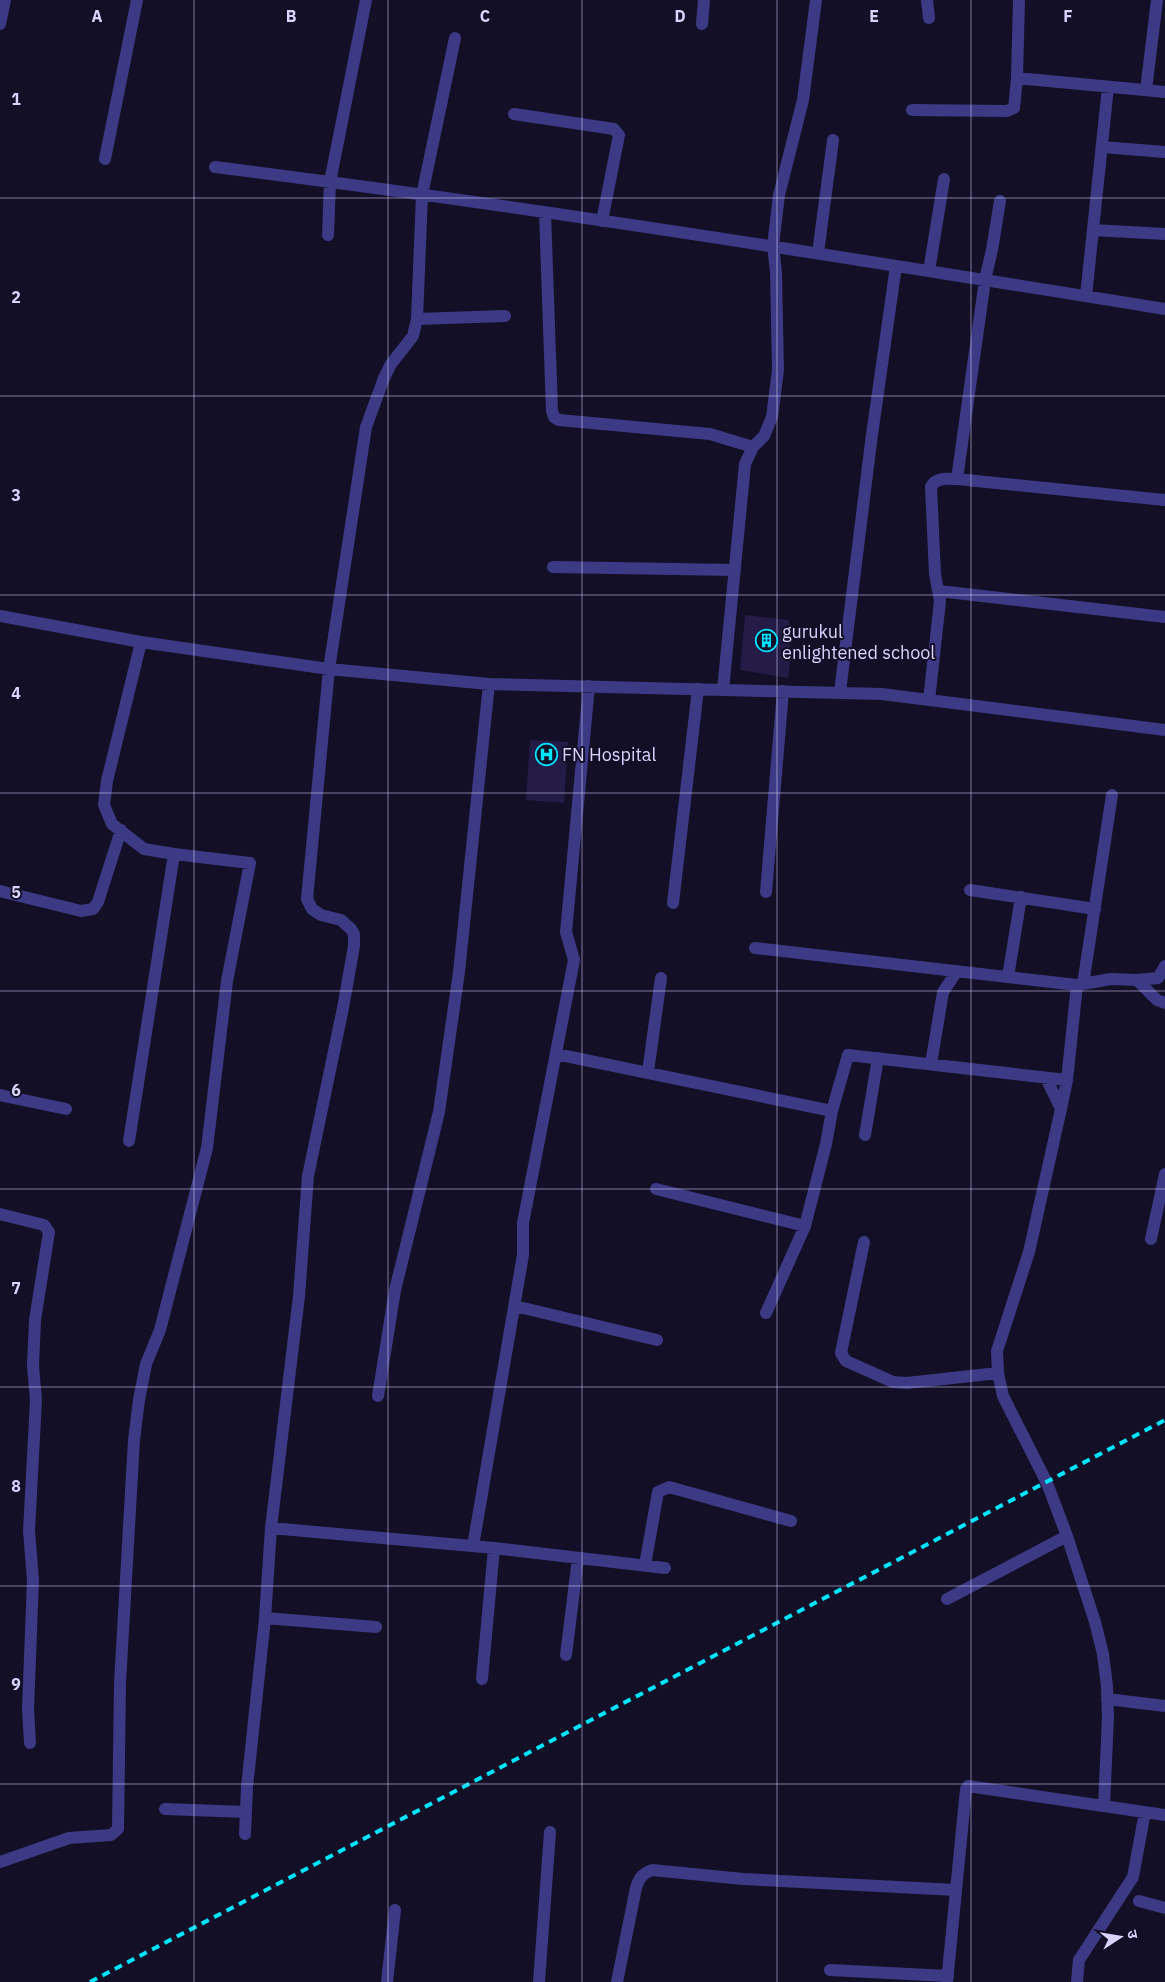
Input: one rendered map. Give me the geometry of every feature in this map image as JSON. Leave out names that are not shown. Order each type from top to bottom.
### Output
[{"type":"street","points":[[0,24],[5,0]]},
{"type":"street","points":[[105,159],[137,0]]},
{"type":"street","points":[[328,235],[330,182],[366,0]]},
{"type":"street","points":[[702,24],[704,0]]},
{"type":"street","points":[[724,690],[745,464],[753,447],[764,436],[772,417],[778,370],[776,272],[772,246],[779,195],[803,100],[816,0]]},
{"type":"street","points":[[927,0],[929,18]]},
{"type":"street","points":[[912,110],[1011,111],[1014,108],[1017,78],[1019,0]]},
{"type":"street","points":[[1146,90],[1159,25],[1156,0]]},
{"type":"street","points":[[245,1834],[247,1786],[271,1528],[299,1296],[308,1176],[344,1008],[354,946],[354,934],[351,929],[341,920],[321,915],[312,909],[307,899],[328,669],[366,427],[384,378],[391,364],[412,336],[417,319],[422,195],[455,38]]},
{"type":"street","points":[[1017,78],[1165,92]]},
{"type":"street","points":[[1086,296],[1108,87]]},
{"type":"street","points":[[514,114],[617,131],[619,135],[602,221]]},
{"type":"street","points":[[818,253],[833,140]]},
{"type":"street","points":[[1102,147],[1165,152]]},
{"type":"street","points":[[215,167],[772,246],[1165,309]]},
{"type":"street","points":[[929,271],[944,179]]},
{"type":"street","points":[[957,479],[985,280],[1000,201]]},
{"type":"street","points":[[545,213],[552,411],[554,417],[559,420],[710,434],[753,447]]},
{"type":"street","points":[[1093,230],[1165,234]]},
{"type":"street","points":[[840,692],[871,442],[896,266]]},
{"type":"street","points":[[417,319],[505,316]]},
{"type":"street","points":[[929,700],[940,601],[935,574],[931,487],[938,480],[957,479],[1165,500]]},
{"type":"street","points":[[553,567],[735,570]]},
{"type":"street","points":[[939,591],[1165,617]]},
{"type":"street","points":[[0,616],[141,642],[328,669],[489,684],[882,694],[1165,730]]},
{"type":"street","points":[[0,1862],[69,1838],[111,1835],[118,1829],[120,1683],[134,1440],[139,1400],[146,1364],[160,1330],[207,1148],[227,981],[250,863],[144,849],[112,824],[104,805],[106,789],[141,642]]},
{"type":"street","points":[[378,1396],[395,1290],[439,1112],[459,972],[489,684]]},
{"type":"street","points":[[474,1546],[523,1255],[523,1223],[574,960],[566,932],[589,686]]},
{"type":"street","points":[[673,903],[698,689]]},
{"type":"street","points":[[766,892],[783,691]]},
{"type":"street","points":[[1104,1806],[1107,1699],[1103,1654],[1095,1622],[1067,1536],[1047,1483],[1003,1396],[998,1373],[997,1351],[1029,1252],[1067,1080],[1080,985],[1095,909],[1112,795]]},
{"type":"street","points":[[0,891],[81,911],[93,909],[98,902],[121,830]]},
{"type":"street","points":[[129,1141],[174,854]]},
{"type":"street","points":[[970,890],[1095,909]]},
{"type":"street","points":[[1008,977],[1021,897]]},
{"type":"street","points":[[755,948],[1080,985],[1111,978],[1137,980],[1158,978],[1165,966]]},
{"type":"street","points":[[931,1064],[943,992],[957,971]]},
{"type":"street","points":[[648,1072],[661,978]]},
{"type":"street","points":[[1137,980],[1157,1000],[1165,1003]]},
{"type":"street","points":[[556,1054],[832,1111]]},
{"type":"street","points":[[766,1313],[805,1226],[826,1144],[832,1111],[848,1055],[1067,1080]]},
{"type":"street","points":[[865,1135],[878,1058]]},
{"type":"street","points":[[1046,1078],[1061,1109]]},
{"type":"street","points":[[0,1095],[66,1110]]},
{"type":"street","points":[[1151,1239],[1165,1174]]},
{"type":"street","points":[[656,1189],[805,1226]]},
{"type":"street","points":[[0,1214],[44,1224],[49,1232],[35,1320],[33,1366],[36,1400],[29,1531],[33,1580],[28,1708],[30,1744]]},
{"type":"street","points":[[864,1242],[841,1353],[846,1361],[883,1379],[907,1383],[998,1373]]},
{"type":"street","points":[[515,1306],[657,1340]]},
{"type":"street","points":[[645,1566],[658,1492],[662,1489],[669,1487],[790,1521]]},
{"type":"street","points":[[271,1528],[494,1548],[664,1568]]},
{"type":"street","points":[[947,1599],[1067,1536]]},
{"type":"street","points":[[482,1679],[494,1548]]},
{"type":"street","points":[[566,1655],[578,1558]]},
{"type":"street","points":[[264,1618],[376,1627]]},
{"type":"street","points":[[1107,1699],[1165,1706]]},
{"type":"street","points":[[830,1970],[948,1979],[966,1789],[968,1786],[1165,1815]]},
{"type":"street","points":[[164,1809],[246,1812]]},
{"type":"street","points":[[1077,1982],[1078,1960],[1133,1877],[1145,1812]]},
{"type":"street","points":[[540,1982],[550,1832]]},
{"type":"street","points":[[617,1982],[637,1883],[645,1872],[652,1870],[743,1879],[956,1890]]},
{"type":"street","points":[[1140,1901],[1165,1908]]},
{"type":"street","points":[[387,1982],[395,1910]]},
{"type":"building","name":"gurukul enlightened school","points":[[745,615],[789,620],[790,663],[788,678],[740,670]]},
{"type":"building","points":[[530,740],[568,742],[564,803],[526,800]]},
{"type":"railway","points":[[90,1982],[1165,1420]]},
{"type":"place","name":"gurukul enlightened school","points":[[766,641]]},
{"type":"place","name":"FN Hospital","points":[[546,754]]}]
